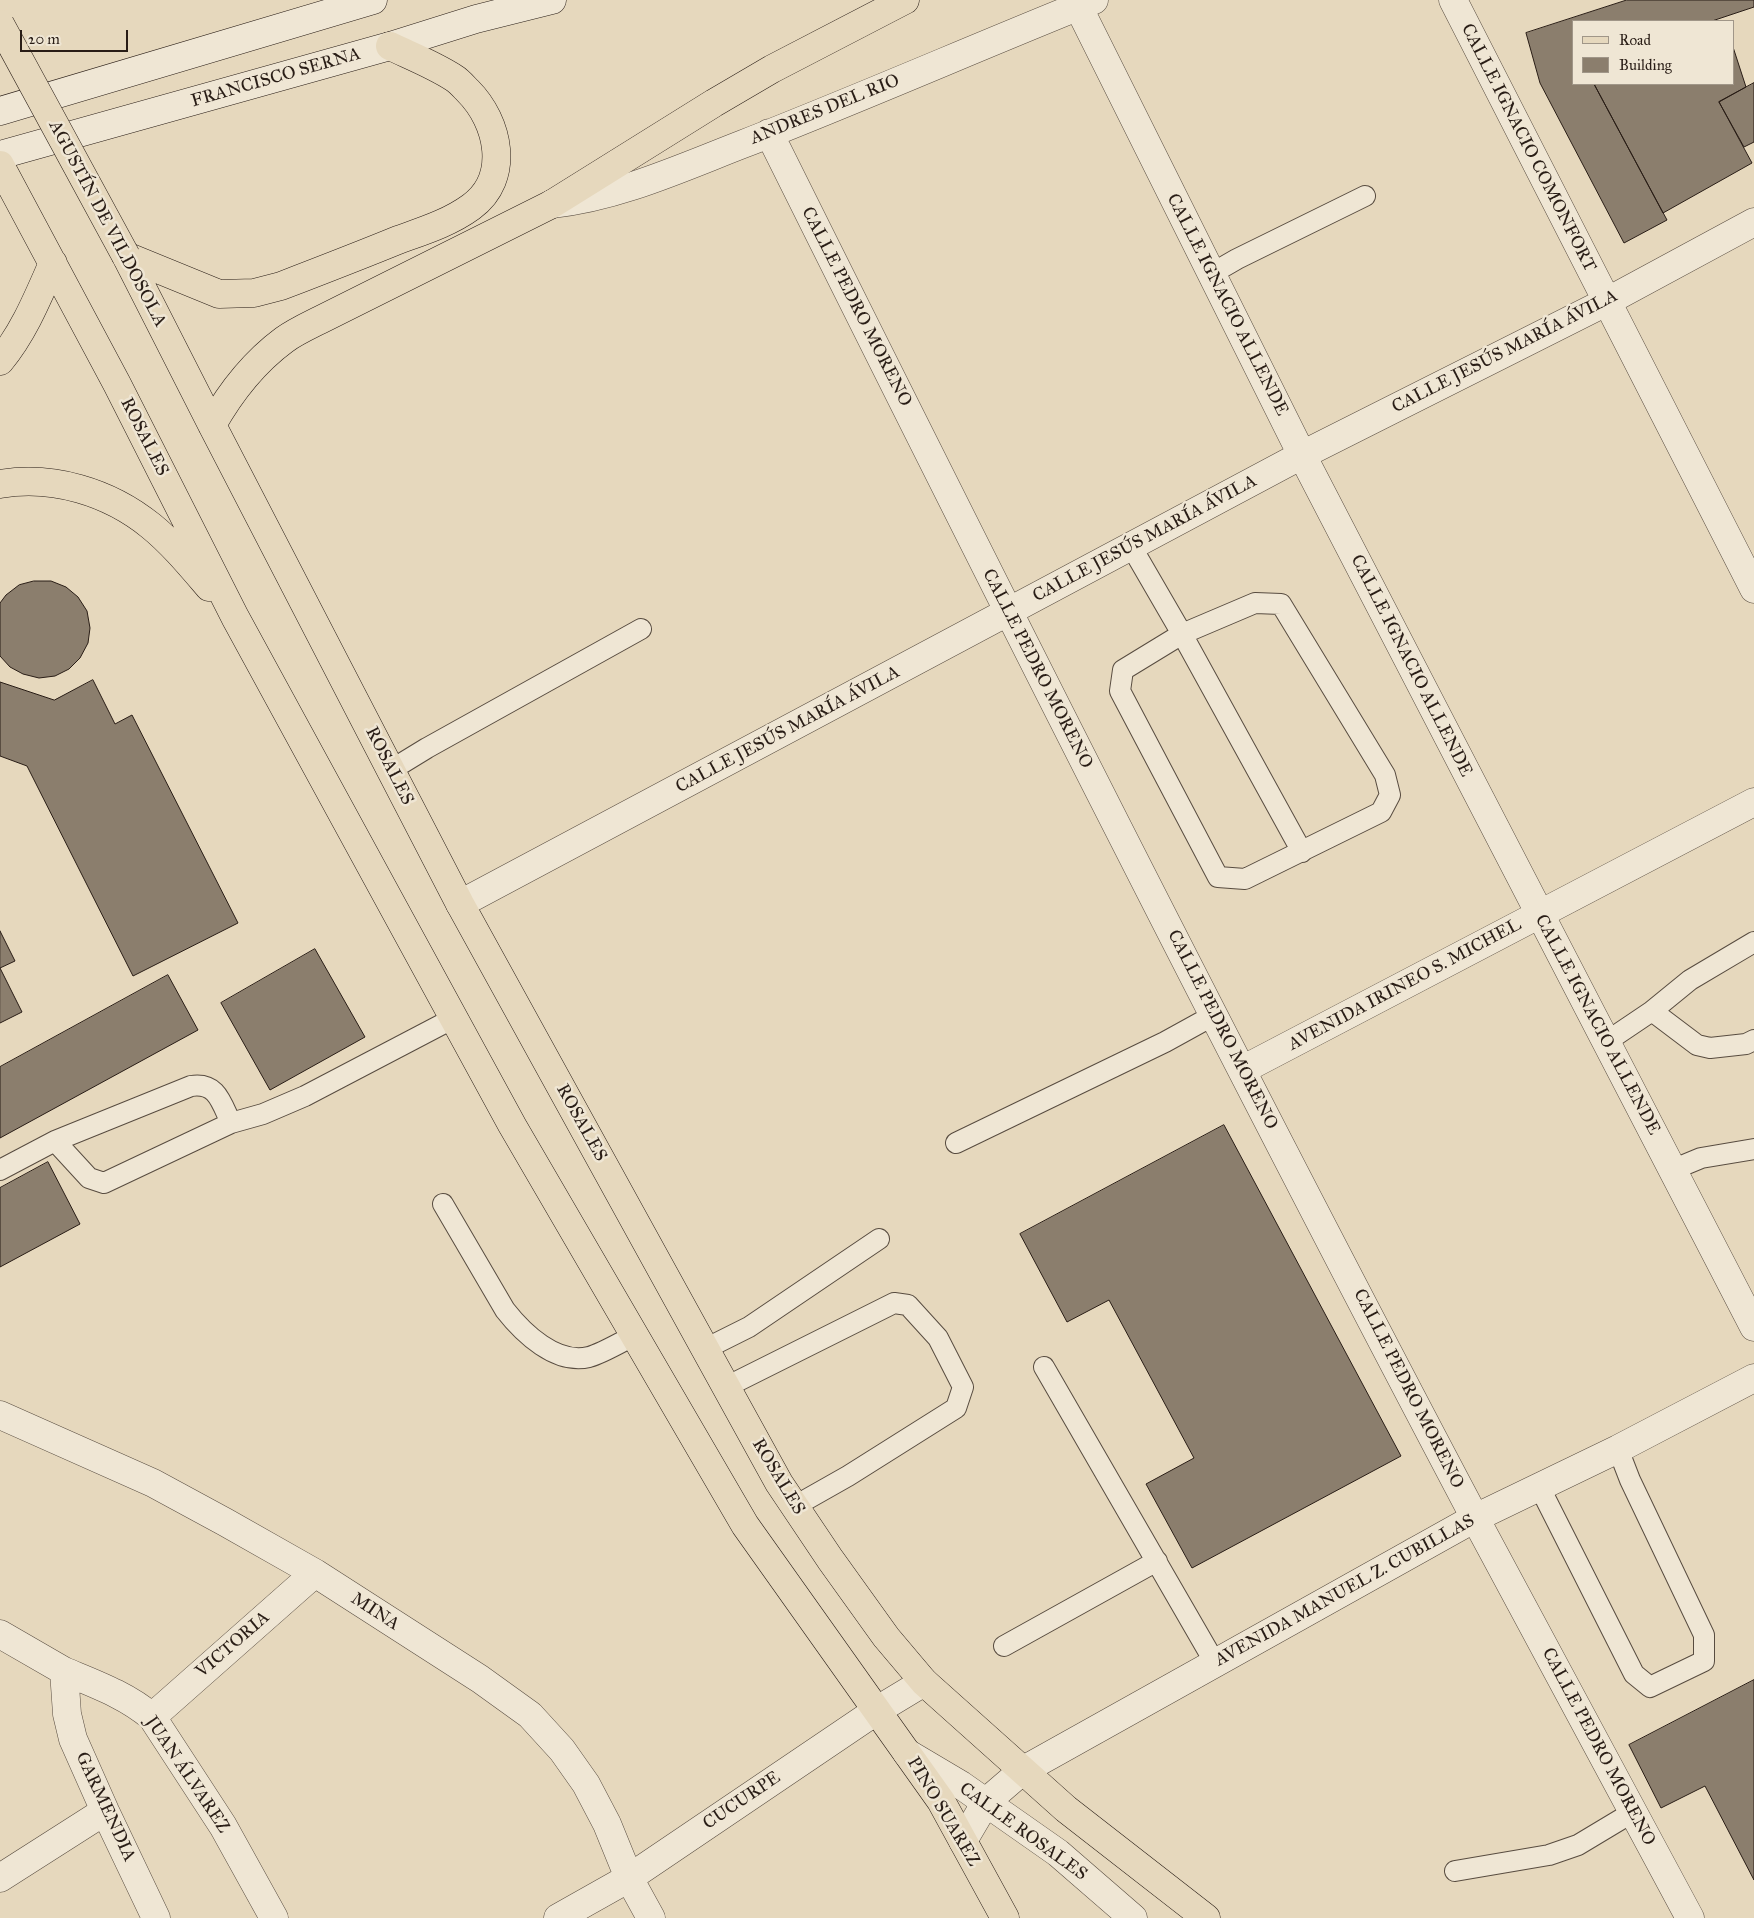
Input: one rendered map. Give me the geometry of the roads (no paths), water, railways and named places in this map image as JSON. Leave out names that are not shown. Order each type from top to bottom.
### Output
[{"type":"main road","points":[[212,425],[225,401],[260,359],[285,339],[552,204],[714,103],[772,70],[905,0]]},
{"type":"main road","name":"AGUSTÍN DE VILDOSOLA","points":[[0,24],[126,256],[212,425]]},
{"type":"main road","points":[[126,256],[219,294],[254,293],[281,286],[442,223],[471,207],[484,194],[494,177],[498,156],[494,134],[486,114],[456,79],[390,46]]},
{"type":"main road","name":"ROSALES","points":[[0,166],[117,384],[235,617],[512,1125],[745,1525],[876,1711]]},
{"type":"main road","points":[[0,360],[11,347],[29,315],[53,263]]},
{"type":"main road","name":"ROSALES","points":[[212,425],[460,904],[779,1483],[886,1637],[924,1682],[1022,1771]]},
{"type":"main road","points":[[0,484],[18,481],[57,483],[91,492],[125,507],[152,526],[235,617]]},
{"type":"main road","name":"PINO SUAREZ","points":[[876,1711],[941,1801],[1005,1918]]},
{"type":"main road","points":[[1022,1771],[1109,1844],[1206,1918]]},
{"type":"street","points":[[0,111],[373,0]]},
{"type":"street","name":"FRANCISCO SERNA","points":[[0,155],[390,46],[476,19],[552,0]]},
{"type":"street","name":"CALLE IGNACIO COMONFORT","points":[[1453,0],[1754,589]]},
{"type":"street","name":"ANDRES DEL RIO","points":[[552,204],[580,201],[644,182],[769,133],[1082,2]]},
{"type":"street","name":"CALLE IGNACIO ALLENDE","points":[[1082,2],[1211,274],[1302,455],[1754,1327]]},
{"type":"street","name":"CALLE PEDRO MORENO","points":[[769,133],[1008,613],[1242,1070],[1475,1518],[1690,1918]]},
{"type":"street","name":"CALLE JESÚS MARÍA ÁVILA","points":[[460,904],[1302,455],[1606,302],[1754,222]]},
{"type":"street","name":"AVENIDA IRINEO S. MICHEL","points":[[1242,1070],[1540,916],[1754,802]]},
{"type":"street","name":"AVENIDA MANUEL Z. CUBILLAS","points":[[963,1841],[986,1802],[1022,1771],[1475,1518],[1618,1449],[1754,1378]]},
{"type":"street","name":"MINA","points":[[0,1415],[153,1483],[314,1573],[480,1679],[530,1715],[562,1750],[586,1784],[607,1824],[629,1878],[650,1918]]},
{"type":"street","name":"VICTORIA","points":[[152,1717],[314,1573]]},
{"type":"street","name":"JUAN ÁLVAREZ","points":[[0,1634],[65,1682],[103,1688],[120,1694],[138,1705],[152,1717],[223,1826],[274,1918]]},
{"type":"street","name":"GARMENDIA","points":[[65,1682],[67,1714],[73,1739],[156,1918]]},
{"type":"street","name":"CUCURPE","points":[[558,1918],[629,1878],[876,1711],[924,1682]]},
{"type":"street","name":"CALLE ROSALES","points":[[908,1753],[961,1785],[1058,1853],[1133,1918]]},
{"type":"street","points":[[0,1878],[105,1811]]},
{"type":"lane","points":[[1211,274],[1237,259],[1365,196]]},
{"type":"lane","points":[[1131,546],[1182,634],[1302,852]]},
{"type":"lane","points":[[1255,603],[1281,604],[1385,775],[1390,795],[1381,812],[1245,879],[1218,877],[1120,691],[1123,670],[1182,634],[1255,603]]},
{"type":"lane","points":[[391,770],[641,629]]},
{"type":"lane","points":[[1606,1042],[1652,1011],[1690,980],[1754,942]]},
{"type":"lane","points":[[1652,1011],[1697,1045],[1710,1048],[1746,1044],[1754,1040]]},
{"type":"lane","points":[[956,1143],[1165,1042],[1214,1015]]},
{"type":"lane","points":[[55,1140],[89,1178],[104,1182],[231,1123],[279,1108],[306,1096],[454,1018]]},
{"type":"lane","points":[[0,1170],[55,1140],[191,1086],[202,1084],[213,1090],[231,1123]]},
{"type":"lane","points":[[1672,1170],[1701,1158],[1754,1149]]},
{"type":"lane","points":[[443,1204],[505,1310],[537,1342],[570,1358],[589,1357],[635,1335]]},
{"type":"lane","points":[[705,1349],[749,1326],[879,1239]]},
{"type":"lane","points":[[726,1387],[894,1303],[908,1305],[938,1338],[963,1387],[956,1408],[848,1476],[795,1506]]},
{"type":"lane","points":[[1044,1367],[1215,1663]]},
{"type":"lane","points":[[1540,1488],[1634,1674],[1650,1687],[1704,1661],[1704,1635],[1630,1480],[1618,1449]]},
{"type":"lane","points":[[1004,1646],[1156,1561]]},
{"type":"lane","points":[[1455,1871],[1549,1855],[1578,1845],[1633,1812]]}]
